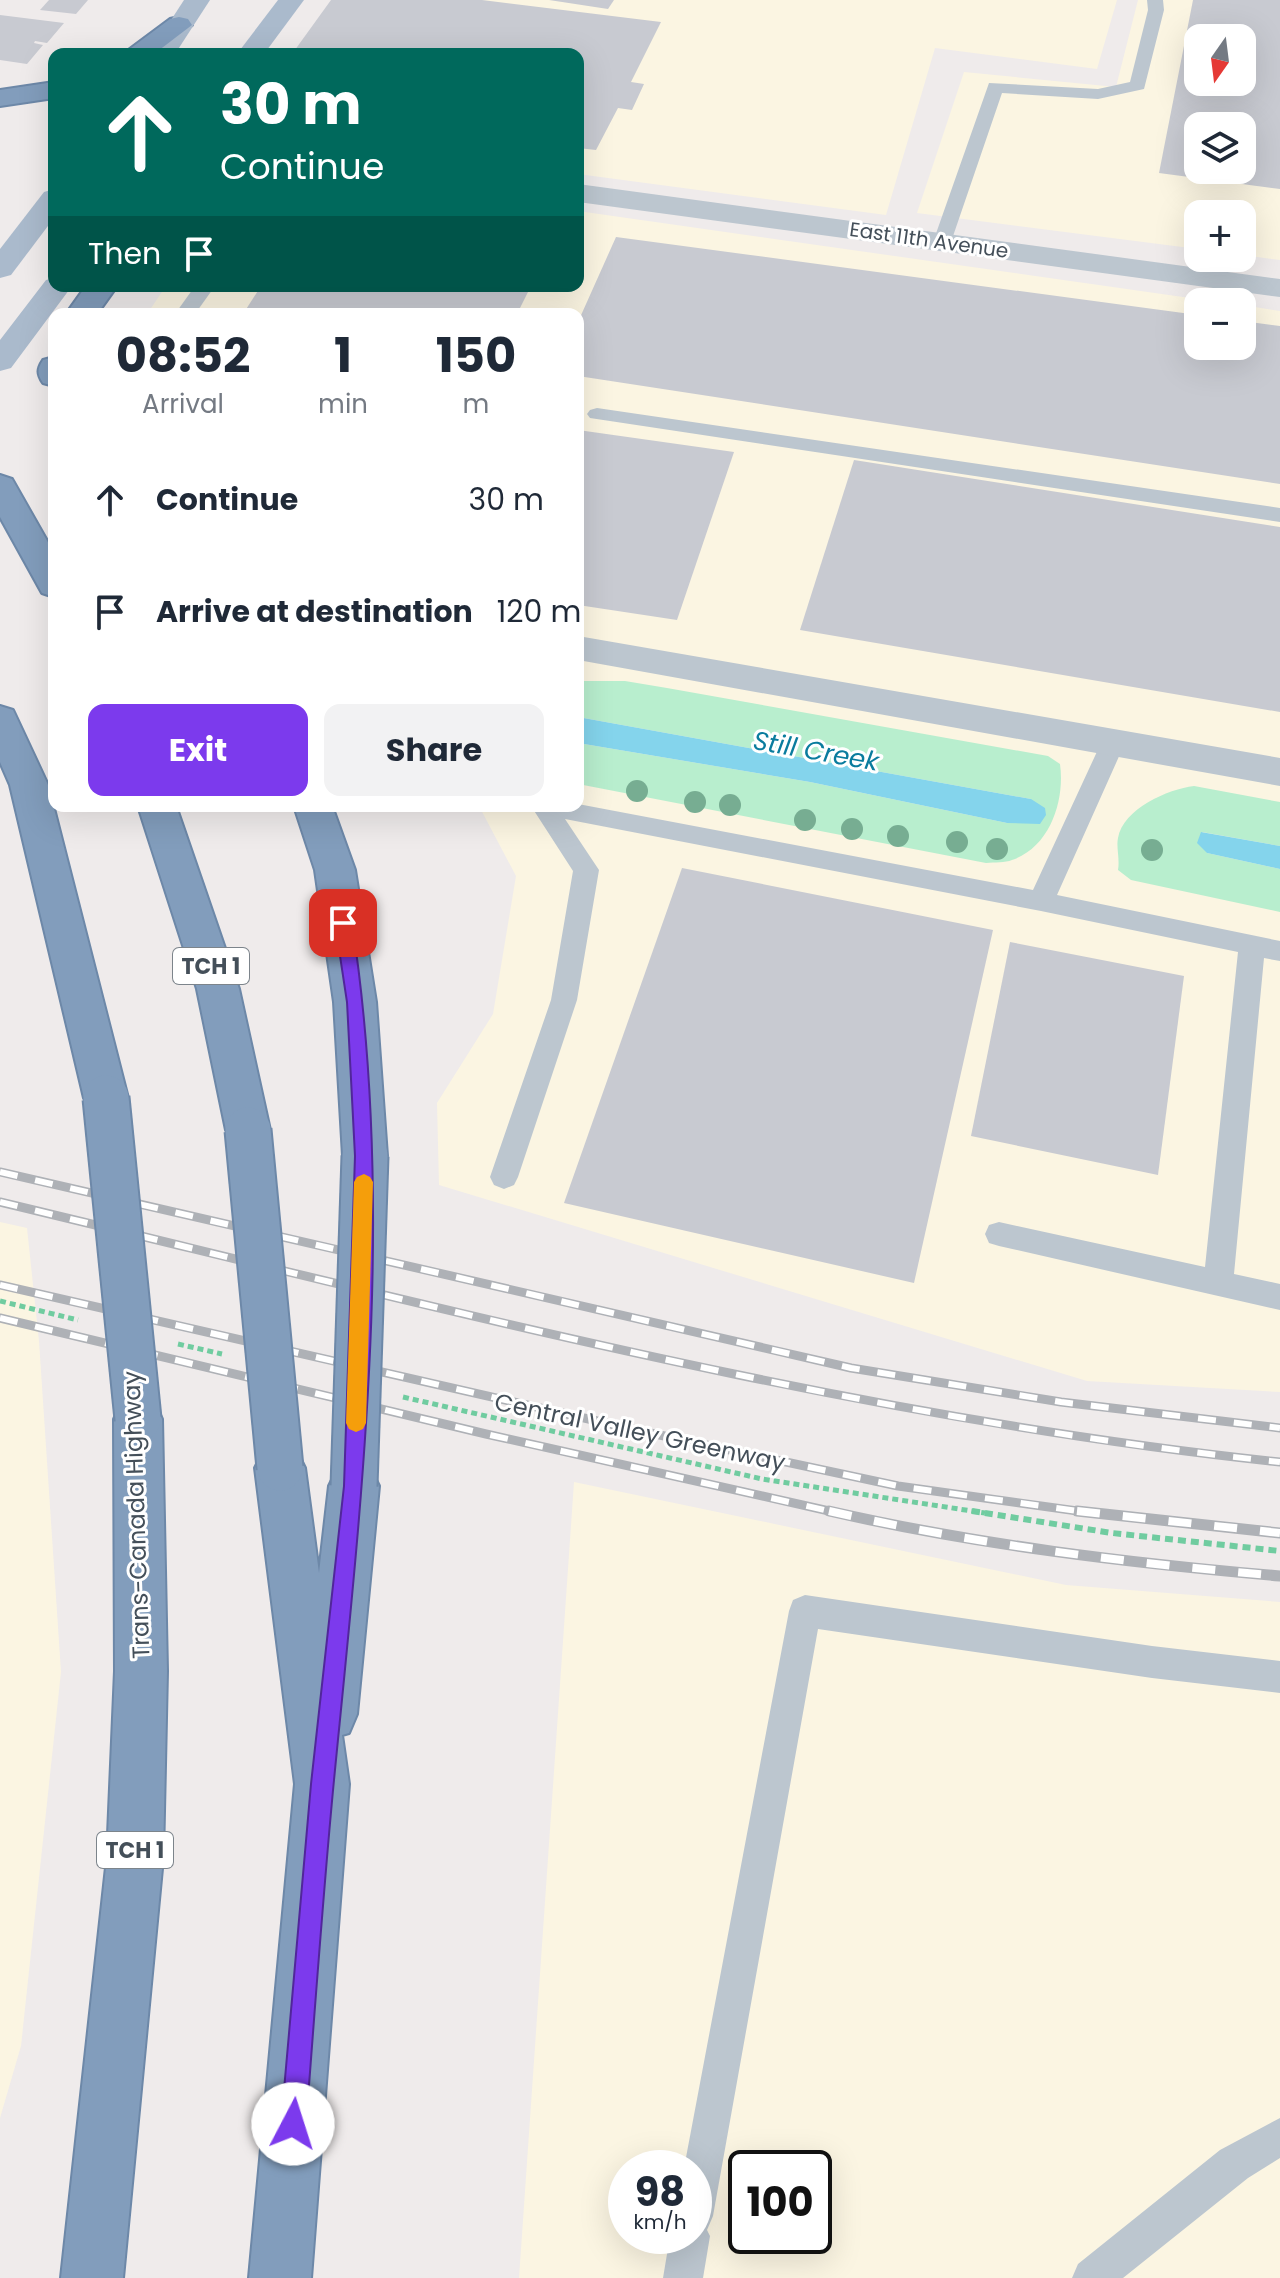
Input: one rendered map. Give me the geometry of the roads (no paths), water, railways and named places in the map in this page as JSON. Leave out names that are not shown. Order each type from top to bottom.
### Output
[{"type":"highway","points":[[145,48],[179,25]]},
{"type":"highway","points":[[0,98],[48,91]]},
{"type":"highway","points":[[0,486],[48,574]]},
{"type":"highway","name":"Trans-Canada Highway","points":[[0,719],[29,785],[106,1098],[138,1419],[141,1671],[135,1858],[92,2278]]},
{"type":"highway","points":[[0,790],[42,836]]},
{"type":"highway","name":"TCH 1","points":[[159,812],[218,989],[248,1130],[280,1468],[322,1784],[280,2278]]},
{"type":"highway","points":[[315,812],[335,870],[355,1002],[365,1156],[354,1486],[322,1784]]},
{"type":"main road","points":[[166,48],[197,0]]},
{"type":"main road","points":[[255,48],[291,0]]},
{"type":"main road","points":[[0,269],[48,206]]},
{"type":"main road","points":[[0,361],[52,292]]},
{"type":"street","name":"East 11th Avenue","points":[[584,194],[1280,288]]},
{"type":"street","points":[[584,649],[1280,772]]},
{"type":"lane","points":[[942,242],[995,87],[1098,94],[1138,85],[1156,10],[1155,0]]},
{"type":"lane","points":[[597,414],[1280,515]]},
{"type":"lane","points":[[1041,901],[1113,743]]},
{"type":"lane","points":[[504,1177],[564,1000],[586,870],[547,812]]},
{"type":"lane","points":[[574,812],[1041,901],[1266,948],[1218,1283]]},
{"type":"lane","points":[[999,1234],[1280,1297]]},
{"type":"lane","points":[[706,2150],[805,1611],[1280,1677]]},
{"type":"lane","points":[[1092,2278],[1234,2164],[1280,2137]]},
{"type":"lane","points":[[683,2278],[687,2254]]},
{"type":"water","points":[[584,718],[1031,799],[1045,808],[1046,815],[1040,824],[1007,823],[810,782],[584,744]]},
{"type":"water","points":[[1201,832],[1280,846],[1280,869],[1207,853],[1197,843]]},
{"type":"railway","points":[[0,1172],[851,1368],[1061,1402],[1280,1428]]},
{"type":"railway","points":[[0,1202],[476,1317],[796,1387],[956,1417],[1118,1442],[1280,1462]]},
{"type":"railway","points":[[0,1285],[641,1431],[898,1486],[1080,1511]]},
{"type":"railway","points":[[0,1318],[486,1434],[831,1511]]},
{"type":"railway","points":[[831,1511],[941,1534],[1054,1551],[1280,1576]]},
{"type":"railway","points":[[831,1511],[838,1513]]},
{"type":"railway","points":[[1080,1511],[1280,1533]]},
{"type":"railway","points":[[1080,1511],[1092,1513]]},
{"type":"water label","name":"Still Creek","points":[[816,751]]}]
